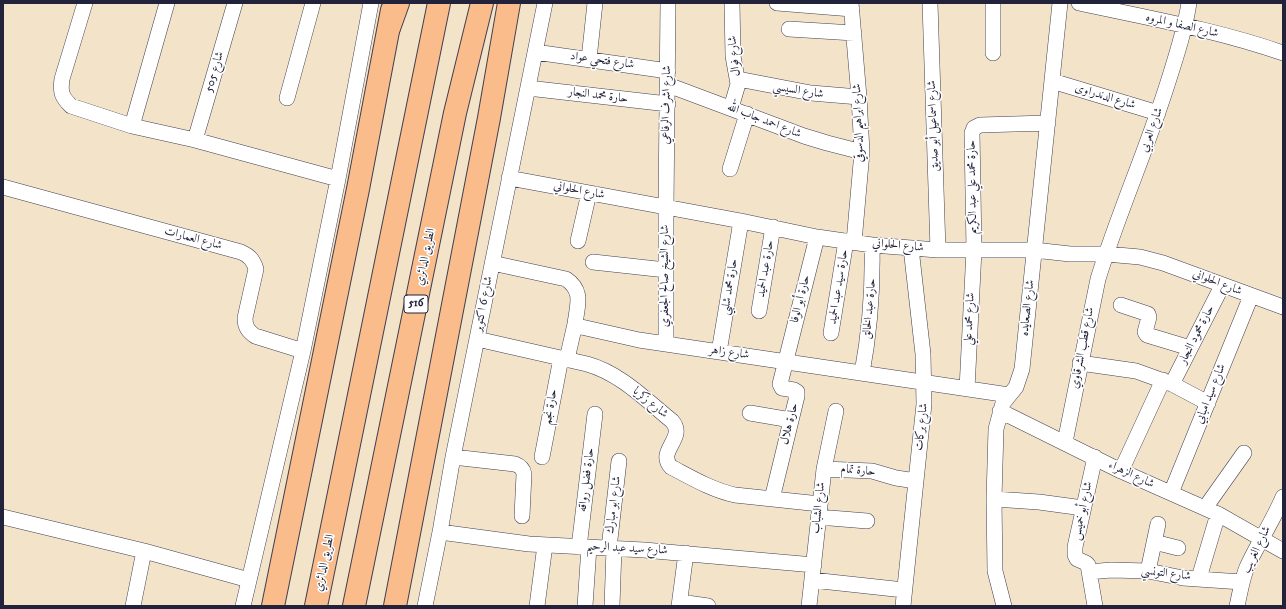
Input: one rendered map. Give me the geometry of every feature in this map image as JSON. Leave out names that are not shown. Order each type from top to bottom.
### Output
[{"type":"highway","points":[[273,606],[358,189],[394,3]]},
{"type":"highway","points":[[389,28],[398,3]]},
{"type":"highway","name":"الطريق الدائري","points":[[316,606],[439,3]]},
{"type":"highway","name":"الطريق الدائري","points":[[354,606],[455,113],[482,3]]},
{"type":"highway","points":[[395,606],[489,118],[509,3]]},
{"type":"street","points":[[85,3],[62,79],[61,91],[65,100],[71,106],[132,126],[194,140],[338,179]]},
{"type":"street","points":[[132,126],[167,3]]},
{"type":"street","name":"شارع 505","points":[[194,140],[234,3]]},
{"type":"street","points":[[287,98],[313,3]]},
{"type":"street","points":[[243,606],[303,351],[338,179],[371,3]]},
{"type":"street","name":"شارع 6 اكتوبر","points":[[425,606],[453,457],[545,3]]},
{"type":"street","points":[[589,59],[595,3]]},
{"type":"street","name":"شارع اشرف الرفاعي","points":[[666,208],[668,3]]},
{"type":"street","name":"شارع فوال","points":[[731,108],[737,90],[738,79],[733,56],[732,3]]},
{"type":"street","points":[[777,3],[852,6]]},
{"type":"street","name":"شارع اسماعيل أبو صديق","points":[[930,3],[938,250]]},
{"type":"street","points":[[993,3],[993,53]]},
{"type":"street","name":"شارع الصعايده","points":[[1004,606],[995,571],[994,499],[996,429],[1000,411],[1009,395],[1016,387],[1022,369],[1060,3]]},
{"type":"street","name":"شارع الصفا و المروه","points":[[1079,3],[1224,35],[1283,53]]},
{"type":"street","name":"شارع العربي","points":[[1106,254],[1158,113],[1186,26],[1189,3]]},
{"type":"street","name":"شارع ابراهيم الدسوقي","points":[[850,242],[862,152],[852,6]]},
{"type":"street","points":[[789,29],[854,33]]},
{"type":"street","name":"شارع فتحي عواد","points":[[535,52],[589,59],[668,78]]},
{"type":"street","name":"شارع احمد جاب الله","points":[[668,78],[731,108],[821,142],[862,152]]},
{"type":"street","name":"شارع السيسي","points":[[738,79],[811,94],[859,97]]},
{"type":"street","name":"شارع الدندراوى","points":[[1052,81],[1158,113]]},
{"type":"street","name":"حارة محمد النجار","points":[[528,88],[668,104]]},
{"type":"street","points":[[730,169],[747,114]]},
{"type":"street","name":"حارة محمد علي عبد الكريم","points":[[974,250],[973,130],[980,125],[1048,123]]},
{"type":"street","name":"شارع الحلواني","points":[[509,178],[773,227],[817,237],[872,245],[938,250],[1034,250],[1070,254],[1106,254],[1140,257],[1163,263],[1222,286],[1283,307]]},
{"type":"street","name":"شارع العمارات","points":[[3,187],[248,255],[254,261],[256,269],[245,318],[245,326],[254,336],[303,351]]},
{"type":"street","points":[[578,241],[589,193]]},
{"type":"street","name":"شارع الشيخ صالح الجعفري","points":[[666,208],[666,344]]},
{"type":"street","name":"حارة محمد شلبي","points":[[719,352],[741,221]]},
{"type":"street","name":"حارة عبد الحميد","points":[[759,311],[773,227]]},
{"type":"street","name":"حارة أبو الوفا","points":[[786,361],[817,237]]},
{"type":"street","name":"حارة سيد عبد الحميد","points":[[831,333],[850,242]]},
{"type":"street","name":"حارة عبد الخالق","points":[[862,373],[867,347],[872,296],[872,245]]},
{"type":"street","name":"شارع بركات","points":[[903,606],[925,382],[911,248]]},
{"type":"street","name":"شارع محمد علي","points":[[967,389],[974,250]]},
{"type":"street","name":"شارع قطب الشرقاوي","points":[[1065,442],[1093,299],[1106,254]]},
{"type":"street","points":[[492,262],[566,279],[571,282],[578,292],[575,324]]},
{"type":"street","points":[[593,262],[666,270]]},
{"type":"street","name":"حارة محمود النجار","points":[[1121,471],[1168,382],[1190,348],[1222,286]]},
{"type":"street","name":"شارع سيد امبابي","points":[[1171,493],[1251,296]]},
{"type":"street","points":[[1121,305],[1148,314],[1149,317],[1145,332],[1147,335],[1190,348]]},
{"type":"street","name":"شارع زاهر","points":[[575,324],[577,326],[612,334],[666,344],[1009,395]]},
{"type":"street","name":"حارة نجم","points":[[542,457],[564,358],[575,324]]},
{"type":"street","name":"شارع زكريا","points":[[477,339],[596,366],[614,375],[672,421],[677,430],[666,459],[671,467],[703,484],[724,493],[772,499],[867,521]]},
{"type":"street","name":"حارة هلال","points":[[772,499],[797,394],[794,390],[782,388],[780,385],[786,361]]},
{"type":"street","points":[[1080,363],[1136,371],[1168,382],[1208,403]]},
{"type":"street","name":"شارع الشباب","points":[[809,606],[824,469],[836,411]]},
{"type":"street","name":"شارع الزهراء","points":[[1000,411],[1121,471],[1218,514],[1283,551]]},
{"type":"street","points":[[750,413],[791,420]]},
{"type":"street","name":"حارة فضل رواقه","points":[[584,606],[584,547],[595,414]]},
{"type":"street","points":[[1205,508],[1244,453]]},
{"type":"street","points":[[453,457],[515,464],[520,466],[524,474],[522,516]]},
{"type":"street","name":"شارع أبو خميس","points":[[1095,457],[1075,551],[1078,559],[1088,564],[1095,606]]},
{"type":"street","name":"شارع ابو مبارك","points":[[612,606],[612,548],[619,462]]},
{"type":"street","name":"حارة تمام","points":[[824,469],[872,471],[896,478],[916,481]]},
{"type":"street","name":"شارع الغريب","points":[[1238,606],[1242,582],[1247,567],[1283,497]]},
{"type":"street","points":[[994,499],[1039,502],[1083,508]]},
{"type":"street","points":[[1199,578],[1218,514]]},
{"type":"street","points":[[3,517],[144,551],[249,580]]},
{"type":"street","points":[[1148,571],[1158,524]]},
{"type":"street","name":"شارع سيد عبد الرحيم","points":[[440,532],[545,544],[686,553],[814,565]]},
{"type":"street","points":[[1154,542],[1178,548]]},
{"type":"street","points":[[537,606],[545,544]]},
{"type":"street","points":[[133,606],[144,551]]},
{"type":"street","points":[[686,553],[679,604],[708,606]]},
{"type":"street","name":"شارع التونسي","points":[[1089,572],[1111,570],[1148,571],[1183,578],[1242,582]]},
{"type":"street","points":[[812,580],[904,590]]}]
